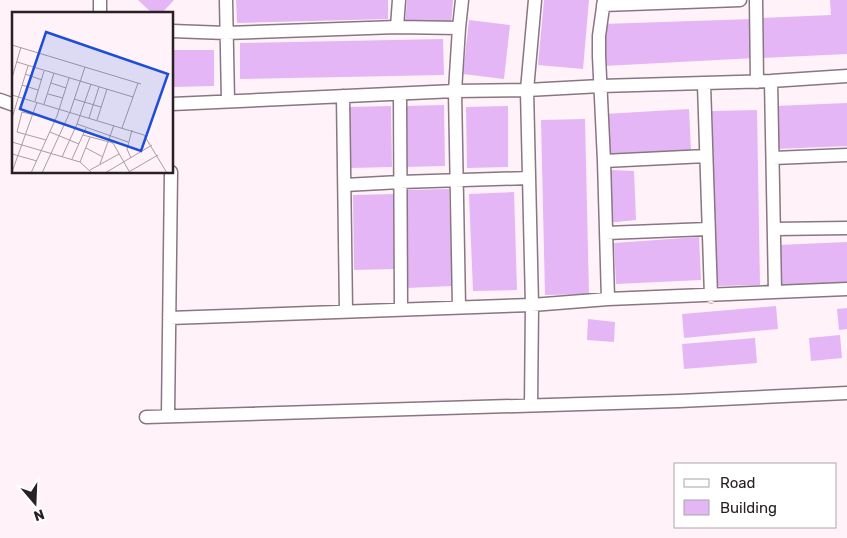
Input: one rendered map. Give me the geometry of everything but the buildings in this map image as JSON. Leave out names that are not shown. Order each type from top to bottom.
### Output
[{"type":"street","points":[[226,0],[228,101]]},
{"type":"street","points":[[397,27],[399,0]]},
{"type":"street","points":[[459,307],[456,91],[462,0]]},
{"type":"street","points":[[531,405],[532,305],[527,90],[535,0]]},
{"type":"street","points":[[608,299],[599,56],[604,3],[740,0]]},
{"type":"street","points":[[756,0],[758,82]]},
{"type":"street","points":[[174,31],[226,32],[397,27],[459,28]]},
{"type":"street","points":[[174,104],[456,91],[758,82],[847,76]]},
{"type":"street","points":[[771,81],[774,158],[775,292]]},
{"type":"street","points":[[704,84],[711,296]]},
{"type":"street","points":[[400,94],[401,309]]},
{"type":"street","points":[[343,96],[346,311]]},
{"type":"street","points":[[0,100],[12,104]]},
{"type":"street","points":[[774,158],[847,155]]},
{"type":"street","points":[[604,162],[706,156]]},
{"type":"street","points":[[168,416],[171,174]]},
{"type":"street","points":[[345,185],[530,178]]},
{"type":"street","points":[[774,229],[847,228]]},
{"type":"street","points":[[606,233],[708,229]]},
{"type":"street","points":[[169,318],[532,305],[608,299],[847,290]]},
{"type":"street","points":[[146,417],[679,401],[847,393]]}]
